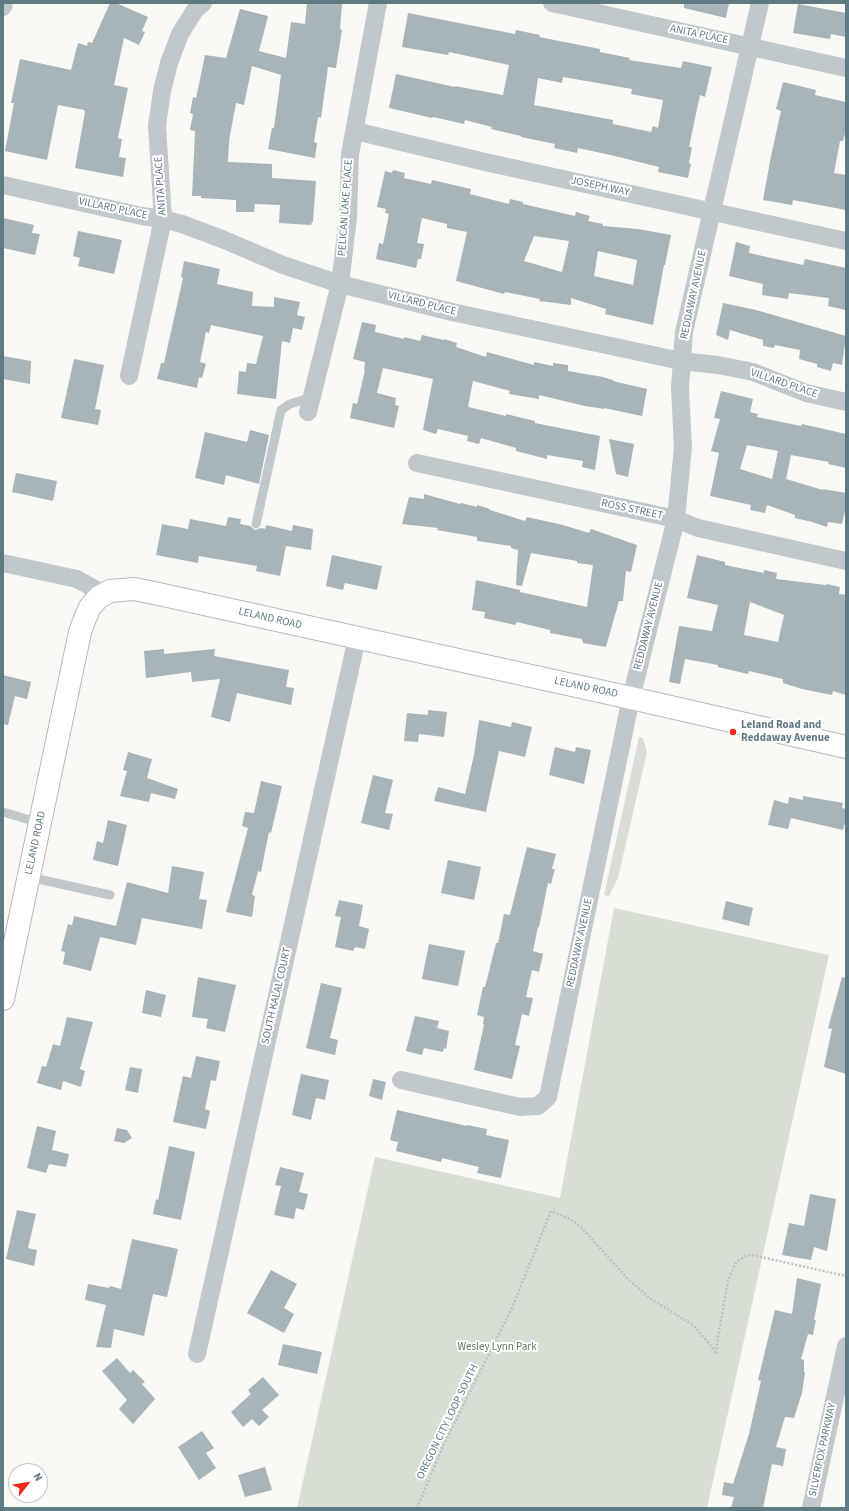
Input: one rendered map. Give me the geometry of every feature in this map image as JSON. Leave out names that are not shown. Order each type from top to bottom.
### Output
[{"type":"street","points":[[3,7],[4,3]]},
{"type":"street","name":"ANITA PLACE","points":[[129,376],[163,219],[157,126],[162,91],[169,63],[180,34],[196,10],[203,3]]},
{"type":"street","name":"PELICAN LAKE PLACE","points":[[310,404],[340,284],[348,217],[350,154],[378,3]]},
{"type":"street","name":"ANITA PLACE","points":[[552,3],[846,68]]},
{"type":"street","name":"REDDAWAY AVENUE","points":[[401,1080],[520,1107],[538,1106],[548,1097],[631,698],[676,519],[683,447],[681,411],[684,332],[713,212],[760,3]]},
{"type":"street","name":"JOSEPH WAY","points":[[355,131],[485,162],[846,241]]},
{"type":"street","name":"VILLARD PLACE","points":[[3,185],[142,216],[163,219],[222,239],[283,265],[340,284],[452,312],[682,361],[718,365],[753,372],[806,393],[846,402]]},
{"type":"street","name":"ROSS STREET","points":[[416,463],[676,519],[698,528],[846,561]]},
{"type":"street","points":[[3,563],[77,579],[104,594]]},
{"type":"street","name":"LELAND ROAD","points":[[3,999],[9,939],[29,877],[80,632],[90,607],[104,594],[118,589],[134,588],[846,747]]},
{"type":"street","name":"SOUTH KALAL COURT","points":[[197,1354],[357,638]]},
{"type":"street","name":"SILVERFOX PARKWAY","points":[[811,1508],[846,1346]]},
{"type":"lane","points":[[256,524],[281,410],[290,404],[310,404]]},
{"type":"lane","points":[[3,812],[40,823]]},
{"type":"lane","points":[[29,877],[110,895]]},
{"type":"path","name":"OREGON CITY LOOP SOUTH","points":[[417,1508],[444,1444],[512,1308],[551,1211],[570,1219],[581,1226],[628,1279],[648,1297],[693,1326],[712,1346],[716,1354],[728,1281],[736,1262],[746,1256],[762,1257],[846,1276]]},
{"type":"green space","points":[[639,737],[643,738],[647,752],[618,878],[609,896],[604,895]]},
{"type":"green space","name":"Wesley Lynn Park","points":[[614,908],[829,955],[707,1508],[297,1508],[375,1157],[560,1198]]},
{"type":"building","points":[[110,3],[116,3],[148,17],[142,31],[145,32],[139,45],[124,38],[114,85],[128,88],[118,138],[122,139],[119,157],[126,158],[123,177],[75,168],[85,112],[84,110],[58,105],[47,160],[5,151],[14,103],[11,103],[20,59],[71,70],[78,43],[87,46],[88,42],[92,43]]},
{"type":"building","points":[[307,3],[342,3],[340,29],[342,30],[336,68],[328,67],[321,118],[318,117],[314,142],[317,143],[315,158],[268,149],[272,128],[274,128],[281,75],[252,66],[244,105],[236,103],[229,141],[228,162],[272,164],[272,178],[316,181],[313,222],[311,225],[279,223],[280,205],[255,204],[254,212],[236,212],[236,200],[192,196],[195,131],[190,130],[193,114],[190,113],[193,97],[196,98],[205,55],[226,58],[240,9],[268,16],[259,51],[286,58],[291,22],[305,24]]},
{"type":"building","points":[[684,3],[729,3],[726,18],[684,8]]},
{"type":"building","points":[[798,4],[846,13],[846,37],[831,34],[830,39],[793,33]]},
{"type":"building","points":[[408,13],[515,34],[516,30],[540,35],[539,37],[600,49],[600,52],[630,58],[629,60],[681,68],[683,61],[712,67],[705,97],[700,95],[689,147],[692,147],[688,178],[658,172],[659,167],[615,156],[578,148],[577,153],[554,148],[555,144],[491,129],[492,127],[465,120],[464,124],[389,108],[396,74],[455,87],[503,95],[509,65],[449,52],[448,55],[402,47]],"holes":[[[563,77],[632,89],[631,94],[663,100],[658,128],[653,126],[651,132],[613,124],[613,120],[534,105],[538,78],[562,83]]]},
{"type":"building","points":[[783,82],[816,90],[815,95],[846,102],[846,130],[843,141],[840,141],[834,173],[846,175],[846,210],[793,200],[792,205],[763,200],[781,111],[776,109]]},
{"type":"building","points":[[393,170],[405,173],[404,178],[431,184],[432,180],[471,189],[470,194],[509,204],[510,199],[523,202],[523,204],[575,216],[576,212],[590,216],[588,221],[603,224],[603,226],[638,229],[671,235],[653,325],[605,314],[606,309],[571,298],[571,305],[539,301],[540,299],[505,292],[504,294],[456,281],[467,232],[447,228],[447,224],[422,218],[417,243],[424,244],[421,259],[418,259],[416,268],[376,259],[379,243],[383,244],[389,214],[385,213],[386,209],[377,207],[385,171],[392,173]],"holes":[[[534,236],[569,241],[562,272],[524,261]],[[598,251],[637,260],[633,285],[594,276]]]},
{"type":"building","points":[[3,218],[34,225],[32,233],[40,234],[35,255],[3,248]]},
{"type":"building","points":[[78,231],[122,240],[114,274],[78,266],[80,258],[73,256]]},
{"type":"building","points":[[736,242],[750,246],[749,253],[803,265],[805,259],[846,268],[846,310],[828,306],[829,298],[789,293],[788,299],[762,295],[763,284],[729,276]]},
{"type":"building","points":[[184,261],[220,269],[217,284],[253,292],[252,306],[274,307],[274,297],[300,302],[297,315],[305,317],[302,330],[293,328],[290,343],[282,341],[276,399],[237,394],[239,371],[246,372],[247,363],[256,364],[263,336],[211,325],[209,333],[206,332],[200,362],[206,364],[202,378],[199,377],[197,388],[157,379],[161,363],[164,363],[183,278],[181,277]]},
{"type":"building","points":[[723,303],[756,310],[846,336],[842,365],[833,363],[831,371],[817,367],[817,364],[799,359],[800,350],[775,345],[774,348],[763,346],[763,340],[730,330],[728,340],[716,335]]},
{"type":"building","points":[[362,322],[376,325],[375,332],[404,339],[404,337],[420,341],[422,335],[444,339],[457,343],[456,347],[486,357],[487,352],[534,365],[534,362],[553,366],[553,363],[568,365],[568,371],[603,377],[613,381],[647,389],[642,416],[604,408],[585,406],[539,395],[539,399],[509,394],[510,391],[473,381],[468,407],[506,416],[506,414],[535,421],[535,423],[600,436],[595,470],[582,467],[583,461],[547,455],[547,459],[516,451],[516,448],[481,438],[479,444],[467,441],[468,436],[438,429],[436,434],[423,430],[433,379],[383,368],[377,393],[396,398],[395,405],[399,406],[394,428],[350,418],[353,403],[357,404],[365,370],[365,362],[353,359]]},
{"type":"building","points":[[3,356],[31,361],[30,384],[3,379]]},
{"type":"building","points":[[74,359],[104,365],[95,409],[101,410],[98,425],[61,418]]},
{"type":"building","points":[[721,391],[753,399],[750,412],[758,414],[757,417],[801,426],[802,424],[846,434],[846,468],[828,464],[829,462],[791,455],[786,479],[823,490],[846,493],[846,506],[842,524],[828,522],[827,527],[795,518],[795,515],[767,505],[765,513],[750,510],[751,505],[710,496],[719,453],[711,451],[720,419],[714,418]],"holes":[[[747,445],[778,451],[772,479],[740,469]]]},
{"type":"building","points":[[250,430],[269,435],[259,484],[226,475],[224,485],[195,478],[205,432],[247,442]]},
{"type":"building","points":[[609,439],[634,444],[628,477],[616,474]]},
{"type":"building","points":[[16,473],[57,481],[53,501],[12,492]]},
{"type":"building","points":[[424,494],[460,504],[477,507],[477,505],[525,521],[527,517],[563,525],[589,533],[591,529],[637,545],[631,572],[626,571],[623,601],[619,601],[606,647],[583,643],[582,639],[550,633],[550,630],[517,622],[515,625],[484,618],[485,612],[472,610],[476,580],[520,590],[520,592],[587,607],[593,565],[531,553],[522,586],[516,585],[518,550],[511,548],[511,546],[477,541],[477,537],[437,530],[438,528],[402,524],[409,497],[424,499]]},
{"type":"building","points":[[228,517],[241,519],[240,524],[250,526],[255,530],[261,528],[265,529],[266,525],[292,531],[293,525],[313,529],[311,550],[286,546],[280,576],[256,571],[257,566],[199,556],[198,563],[156,555],[162,524],[188,529],[190,519],[226,526]]},
{"type":"building","points":[[332,555],[382,566],[377,590],[345,583],[343,590],[326,586]]},
{"type":"building","points":[[697,555],[725,562],[725,565],[764,573],[764,570],[777,573],[776,579],[827,584],[840,587],[839,594],[846,595],[846,695],[833,691],[832,695],[802,689],[783,683],[783,679],[749,671],[748,674],[718,667],[718,665],[685,659],[680,684],[669,682],[679,626],[712,631],[718,605],[687,598]],"holes":[[[750,602],[784,615],[778,642],[744,635]]]},
{"type":"building","points":[[164,649],[164,654],[215,649],[214,656],[289,670],[286,687],[294,688],[291,705],[237,693],[230,722],[211,717],[220,679],[192,682],[191,672],[146,678],[144,651]]},
{"type":"building","points":[[3,675],[31,682],[27,699],[15,696],[8,725],[3,724]]},
{"type":"building","points":[[428,710],[447,712],[444,737],[419,734],[418,742],[404,741],[407,713],[428,715]]},
{"type":"building","points":[[479,720],[511,727],[512,722],[532,727],[525,757],[499,751],[486,812],[434,801],[438,787],[465,794],[474,755]]},
{"type":"building","points":[[555,747],[575,752],[576,747],[591,750],[584,784],[549,775]]},
{"type":"building","points":[[128,752],[152,759],[147,778],[178,789],[175,799],[151,793],[149,802],[120,796],[127,771],[123,770]]},
{"type":"building","points":[[373,775],[393,780],[385,813],[393,814],[389,830],[361,823]]},
{"type":"building","points":[[261,781],[282,786],[271,833],[269,832],[261,872],[258,871],[252,895],[255,896],[252,917],[226,912],[248,828],[242,826],[245,812],[254,813]]},
{"type":"building","points":[[803,796],[843,803],[842,808],[846,809],[846,819],[843,830],[791,818],[788,829],[768,825],[774,800],[788,804],[789,797],[803,800]]},
{"type":"building","points":[[108,820],[127,825],[118,866],[93,860],[97,841],[103,843]]},
{"type":"building","points":[[527,847],[556,854],[552,869],[555,869],[551,884],[548,883],[533,951],[543,954],[539,972],[532,970],[526,997],[533,998],[529,1016],[522,1014],[515,1045],[520,1046],[512,1079],[474,1070],[484,1025],[484,1017],[477,1015],[483,987],[485,987],[496,943],[498,943],[504,914],[510,915]]},
{"type":"building","points":[[448,860],[481,867],[474,900],[441,893]]},
{"type":"building","points":[[172,866],[204,872],[199,899],[207,900],[202,929],[142,918],[136,945],[100,937],[91,971],[63,964],[65,952],[61,951],[68,924],[72,925],[74,916],[116,926],[127,882],[168,893]]},
{"type":"building","points":[[339,900],[363,905],[359,926],[369,929],[365,949],[355,947],[353,951],[335,947],[341,917],[335,916]]},
{"type":"building","points":[[726,901],[753,908],[749,926],[722,919]]},
{"type":"building","points":[[429,944],[465,951],[458,986],[422,979]]},
{"type":"building","points":[[198,977],[236,985],[225,1032],[206,1028],[208,1019],[192,1017]]},
{"type":"building","points":[[842,977],[846,978],[846,1074],[824,1067],[832,1029],[828,1028]]},
{"type":"building","points":[[321,983],[342,988],[330,1038],[338,1040],[335,1055],[306,1048]]},
{"type":"building","points":[[146,990],[166,995],[161,1017],[142,1013]]},
{"type":"building","points":[[415,1016],[439,1021],[437,1028],[449,1031],[446,1049],[444,1048],[443,1052],[424,1048],[422,1055],[406,1051]]},
{"type":"building","points":[[67,1017],[93,1022],[80,1069],[85,1071],[81,1087],[63,1081],[61,1090],[37,1083],[42,1066],[46,1067],[53,1044],[60,1046]]},
{"type":"building","points":[[196,1056],[220,1061],[216,1081],[211,1080],[205,1109],[210,1111],[206,1129],[173,1122],[183,1076],[191,1078]]},
{"type":"building","points":[[130,1067],[142,1069],[138,1093],[125,1090]]},
{"type":"building","points":[[301,1074],[329,1080],[325,1100],[316,1098],[311,1120],[292,1115]]},
{"type":"building","points":[[373,1079],[386,1082],[382,1100],[369,1096]]},
{"type":"building","points":[[397,1110],[487,1129],[486,1135],[509,1140],[501,1178],[477,1173],[479,1167],[442,1158],[441,1162],[396,1151],[398,1142],[390,1140]]},
{"type":"building","points":[[37,1126],[56,1131],[52,1150],[69,1154],[66,1167],[49,1164],[46,1173],[27,1168]]},
{"type":"building","points":[[117,1128],[127,1130],[132,1138],[124,1143],[114,1141]]},
{"type":"building","points":[[169,1146],[195,1152],[181,1220],[153,1214],[156,1199],[158,1200]]},
{"type":"building","points":[[280,1167],[304,1173],[299,1192],[308,1194],[304,1210],[296,1208],[294,1219],[274,1215],[281,1186],[275,1185]]},
{"type":"building","points":[[810,1194],[836,1199],[827,1251],[814,1247],[811,1260],[782,1255],[789,1223],[804,1226]]},
{"type":"building","points":[[17,1210],[36,1214],[28,1248],[37,1250],[34,1266],[6,1259]]},
{"type":"building","points":[[132,1239],[178,1249],[167,1297],[153,1294],[144,1336],[114,1329],[111,1348],[96,1347],[106,1305],[85,1300],[88,1284],[109,1288],[110,1286],[121,1289]]},
{"type":"building","points":[[271,1270],[297,1284],[284,1308],[294,1314],[284,1333],[247,1313]]},
{"type":"building","points":[[797,1278],[821,1284],[814,1320],[816,1320],[813,1335],[808,1334],[801,1359],[804,1360],[805,1372],[802,1393],[794,1418],[785,1417],[776,1447],[786,1449],[783,1466],[772,1464],[763,1508],[731,1508],[734,1497],[722,1495],[724,1482],[733,1484],[749,1434],[761,1381],[758,1380],[775,1310],[792,1314]]},
{"type":"building","points":[[283,1344],[322,1352],[317,1374],[278,1365]]},
{"type":"building","points":[[117,1358],[130,1373],[133,1370],[145,1382],[142,1384],[155,1399],[133,1424],[119,1409],[127,1400],[102,1371]]},
{"type":"building","points":[[263,1377],[279,1395],[262,1410],[269,1417],[259,1426],[252,1419],[243,1427],[231,1412],[251,1394],[248,1390]]},
{"type":"building","points":[[202,1431],[214,1448],[206,1453],[216,1468],[199,1480],[178,1447]]},
{"type":"building","points":[[265,1467],[272,1490],[245,1497],[238,1475]]},
{"type":"place","name":"Leland Road and Reddaway Avenue","points":[[733,732]]}]
